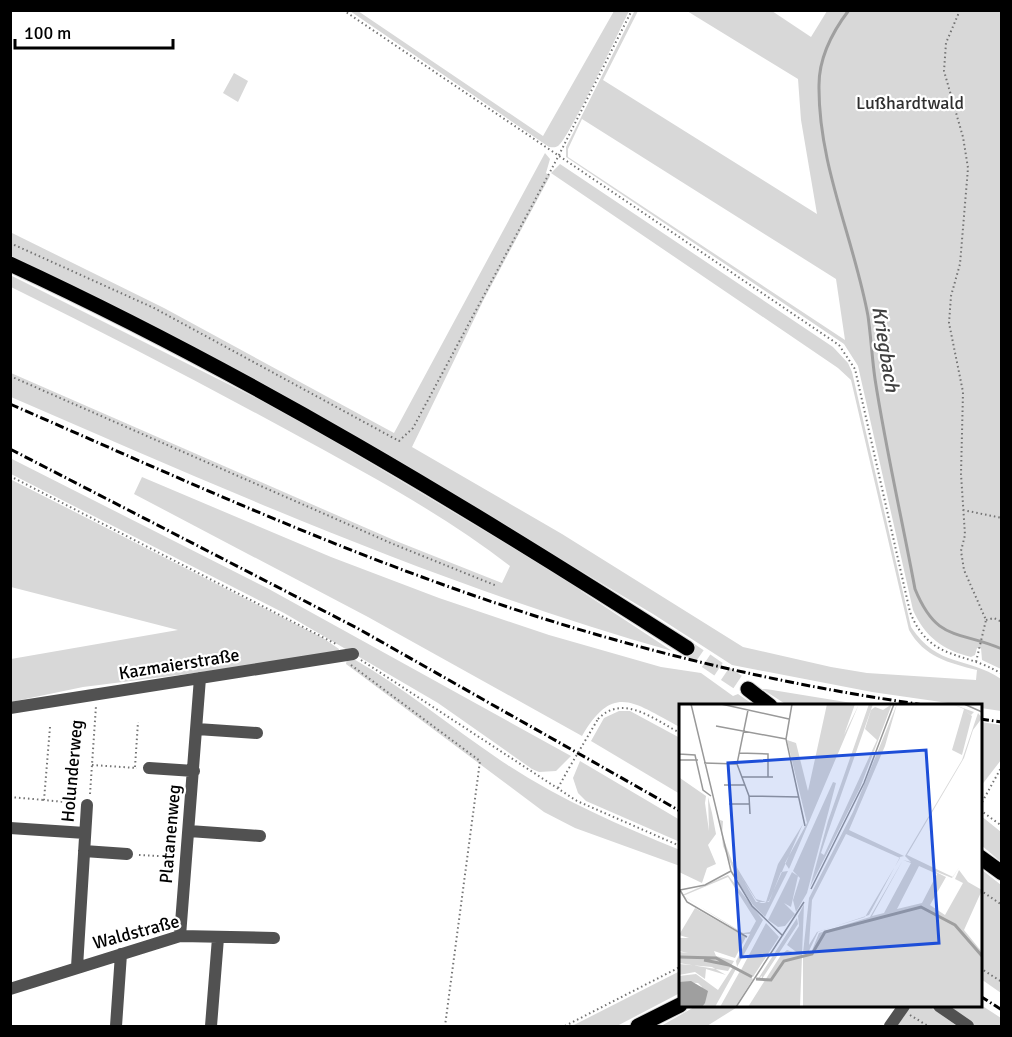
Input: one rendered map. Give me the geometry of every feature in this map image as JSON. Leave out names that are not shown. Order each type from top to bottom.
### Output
[{"type":"main road","points":[[10,264],[153,334],[338,434],[554,562],[687,648]]},
{"type":"main road","points":[[748,689],[769,704]]},
{"type":"main road","points":[[982,858],[1002,873]]},
{"type":"main road","points":[[638,1026],[679,1006]]},
{"type":"street","name":"Kazmaierstraße","points":[[10,708],[349,655]]},
{"type":"street","name":"Platanenweg","points":[[180,936],[200,678]]},
{"type":"street","points":[[197,729],[257,733]]},
{"type":"street","name":"Platanenweg","points":[[149,768],[194,771]]},
{"type":"street","name":"Holunderweg","points":[[77,967],[87,805]]},
{"type":"street","points":[[10,828],[85,833]]},
{"type":"street","points":[[189,831],[260,836]]},
{"type":"street","points":[[84,851],[127,854]]},
{"type":"street","name":"Waldstraße","points":[[10,989],[180,936],[274,938]]},
{"type":"street","points":[[211,1026],[218,938]]},
{"type":"street","points":[[116,1026],[121,954]]},
{"type":"street","points":[[890,1026],[903,1007]]},
{"type":"street","points":[[942,1007],[968,1026]]},
{"type":"path","points":[[343,10],[558,157],[827,336],[846,353],[855,369],[910,612],[915,625],[935,648],[1002,674]]},
{"type":"path","points":[[10,243],[154,308],[399,441],[413,428],[558,157],[632,10]]},
{"type":"path","points":[[960,10],[946,43],[944,71],[963,137],[968,168],[960,264],[951,296],[949,323],[963,392],[965,535],[962,551],[964,570],[986,620],[976,662]]},
{"type":"path","points":[[10,376],[393,544],[497,586]]},
{"type":"path","points":[[10,476],[349,655],[529,772],[596,811],[679,845]]},
{"type":"path","points":[[963,510],[1002,518]]},
{"type":"path","points":[[986,620],[994,618],[1002,622]]},
{"type":"path","points":[[349,655],[351,665],[480,761],[445,1026]]},
{"type":"path","name":"Holunderweg","points":[[87,805],[97,695]]},
{"type":"path","points":[[558,788],[598,719],[610,709],[636,709],[679,733]]},
{"type":"path","points":[[135,768],[138,722]]},
{"type":"path","points":[[44,800],[50,727]]},
{"type":"path","name":"Platanenweg","points":[[92,765],[149,768]]},
{"type":"path","points":[[982,806],[1002,766]]},
{"type":"path","points":[[10,797],[87,805]]},
{"type":"path","points":[[982,809],[1002,826]]},
{"type":"path","points":[[127,854],[187,858]]},
{"type":"path","points":[[982,891],[1002,905]]},
{"type":"path","points":[[565,1026],[679,968]]},
{"type":"path","points":[[982,969],[1002,982]]},
{"type":"path","points":[[903,1007],[928,1026]]},
{"type":"green space","name":"Lußhardtwald","points":[[635,10],[638,11],[603,80],[817,214],[801,120],[798,79],[687,11],[772,11],[811,37],[827,11],[1001,11],[1001,669],[982,660],[981,648],[977,648],[975,655],[971,657],[936,641],[923,628],[913,610],[858,366],[844,344],[566,157],[566,147]],"holes":[[[582,119],[836,279],[845,340],[568,157],[568,149]]]},
{"type":"green space","points":[[350,11],[358,11],[543,136],[614,11],[629,11],[564,140],[558,146],[549,147]]},
{"type":"green space","points":[[234,73],[248,81],[238,102],[223,93]]},
{"type":"green space","points":[[545,153],[550,159],[546,173],[550,176],[483,301],[412,447],[562,534],[743,647],[867,673],[976,680],[977,670],[938,658],[922,647],[909,630],[851,380],[838,368],[551,173],[560,164],[833,347],[848,363],[852,372],[911,627],[921,640],[942,655],[1001,679],[1001,711],[982,708],[982,704],[955,704],[872,692],[732,665],[653,614],[351,434],[11,258],[10,232],[164,308],[394,433]]},
{"type":"green space","points":[[10,275],[290,415],[582,589],[581,591],[672,651],[503,598],[420,567],[255,502],[11,397],[11,373],[396,541],[502,583],[510,566],[430,511],[346,462],[11,287]]},
{"type":"green space","points":[[10,458],[267,588],[571,756],[556,771],[539,772],[532,769],[438,703],[284,613],[11,474]]},
{"type":"green space","points":[[142,477],[331,557],[439,598],[549,635],[661,667],[701,673],[733,696],[738,694],[753,704],[679,704],[679,726],[638,705],[626,702],[615,703],[604,708],[582,736],[368,617],[134,494]]},
{"type":"green space","points":[[10,479],[323,638],[339,649],[338,655],[83,687],[11,702],[11,659],[178,630],[11,587]]},
{"type":"green space","points":[[352,658],[408,694],[500,760],[543,787],[611,821],[679,850],[679,866],[575,828],[544,812],[346,664],[347,659]]},
{"type":"green space","points":[[762,689],[858,704],[785,704]]},
{"type":"green space","points":[[619,711],[630,711],[679,737],[679,793],[591,741],[604,718]]},
{"type":"green space","points":[[982,722],[1001,725],[1001,760],[982,785]]},
{"type":"green space","points":[[580,761],[679,819],[679,842],[586,801],[578,793],[573,778]]},
{"type":"green space","points":[[982,817],[1001,832],[1001,862],[982,846]]},
{"type":"green space","points":[[982,870],[1001,885],[1001,993],[982,980]]},
{"type":"green space","points":[[679,972],[679,994],[617,1026],[572,1026]]},
{"type":"green space","points":[[982,1006],[1001,1018],[1001,1026],[973,1026],[945,1007]]},
{"type":"green space","points":[[694,1007],[737,1007],[707,1026],[661,1026]]},
{"type":"green space","points":[[910,1007],[930,1007],[957,1026],[897,1026]]},
{"type":"waterway","name":"Kriegbach","points":[[849,10],[832,36],[821,65],[820,115],[830,173],[868,316],[879,406],[915,589],[923,606],[941,627],[1002,649]]},
{"type":"tunnel","points":[[687,648],[748,689]]},
{"type":"railway","points":[[10,404],[280,521],[389,565],[503,606],[624,642],[746,673],[918,704]]},
{"type":"railway","points":[[10,449],[357,628],[679,810]]},
{"type":"railway","points":[[982,719],[1002,722]]},
{"type":"railway","points":[[982,997],[1002,1010]]}]
